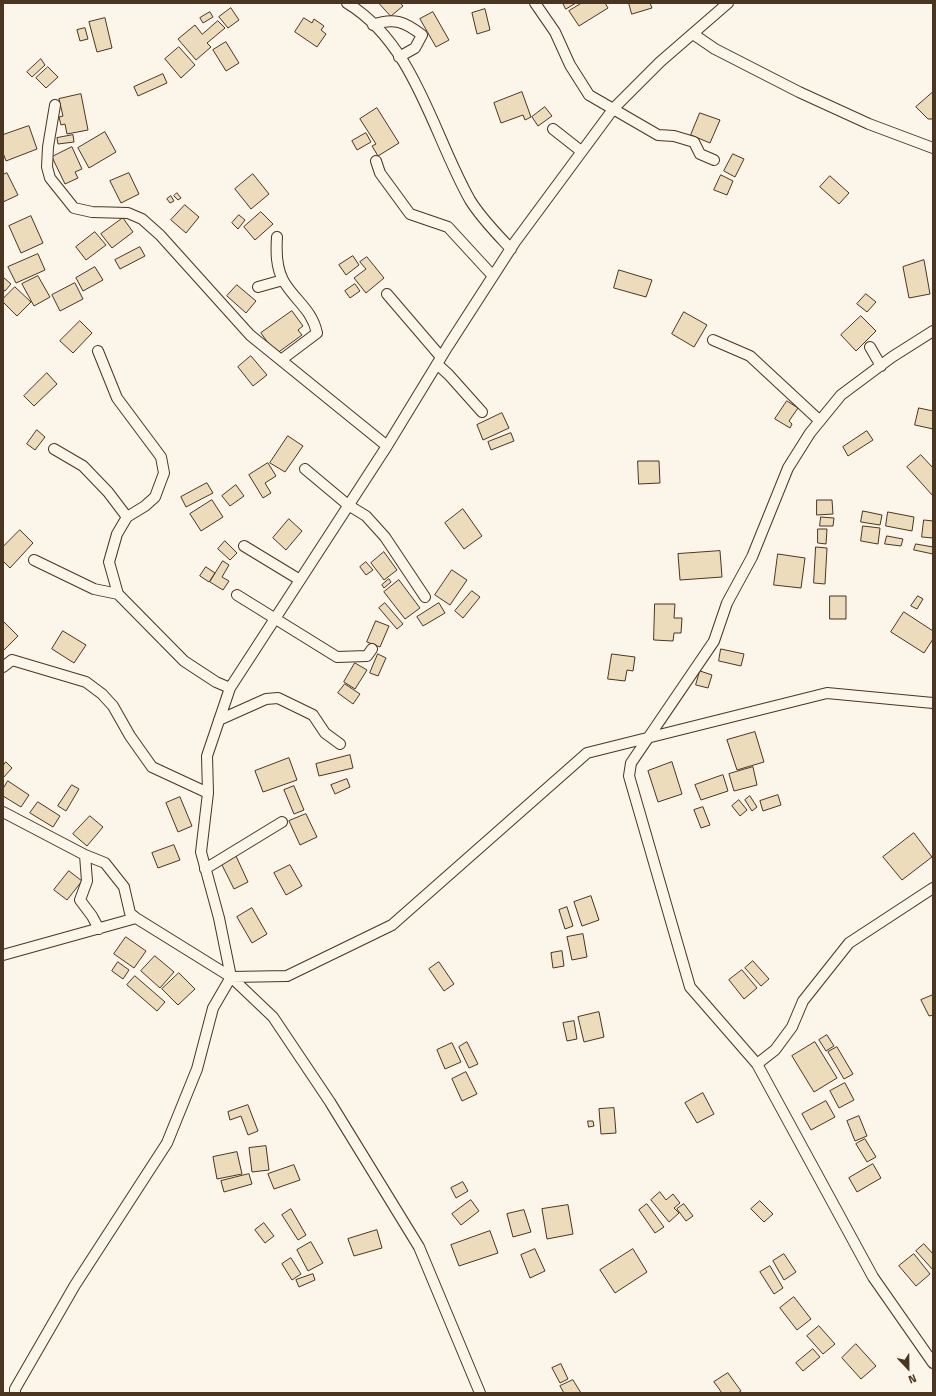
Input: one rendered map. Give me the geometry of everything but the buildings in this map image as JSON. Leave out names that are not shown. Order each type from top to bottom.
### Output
[{"type":"street","points":[[347,3],[357,9],[383,35],[412,75],[454,170],[471,201],[489,226],[511,249]]},
{"type":"street","points":[[535,3],[555,32],[580,82],[589,95],[658,134],[674,136],[694,142],[700,154],[714,160]]},
{"type":"street","points":[[15,1393],[15,1388],[75,1285],[167,1143],[197,1069],[213,1008],[231,977],[219,918],[200,852],[208,794],[207,756],[230,688],[387,446],[493,276],[581,151],[614,108],[660,62],[728,3]]},
{"type":"street","points":[[373,25],[386,20],[407,24],[422,35],[415,48],[399,57]]},
{"type":"street","points":[[694,34],[715,49],[799,92],[868,124],[933,148]]},
{"type":"street","points":[[55,105],[48,147],[47,167],[50,178],[74,208],[92,212],[128,214],[142,219],[160,235],[250,335],[387,446]]},
{"type":"street","points":[[553,129],[581,151]]},
{"type":"street","points":[[376,161],[380,173],[410,214],[448,227],[493,276]]},
{"type":"street","points":[[277,237],[276,256],[283,280],[314,321],[316,333],[281,360]]},
{"type":"street","points":[[258,287],[283,280]]},
{"type":"street","points":[[387,294],[449,375],[482,412]]},
{"type":"street","points":[[933,331],[841,395],[820,421],[788,468],[752,557],[727,603],[714,641],[631,763],[629,776],[690,987],[756,1064],[873,1277],[933,1363]]},
{"type":"street","points":[[713,340],[750,356],[820,421]]},
{"type":"street","points":[[870,347],[881,366]]},
{"type":"street","points":[[98,351],[117,398],[161,457],[164,473],[155,497],[145,506],[127,517],[117,534],[109,562],[118,594],[184,662],[216,682],[230,688]]},
{"type":"street","points":[[54,449],[83,466],[108,492],[127,517]]},
{"type":"street","points":[[305,469],[348,505],[366,516],[385,537],[425,596]]},
{"type":"street","points":[[244,546],[300,580]]},
{"type":"street","points":[[34,560],[94,589],[118,594]]},
{"type":"street","points":[[237,595],[337,657],[367,656],[372,649]]},
{"type":"street","points":[[3,667],[12,660],[86,682],[102,694],[113,706],[130,736],[152,767],[208,794]]},
{"type":"street","points":[[231,977],[287,976],[392,925],[587,753],[827,693],[933,703]]},
{"type":"street","points":[[219,720],[266,699],[278,698],[313,715],[325,733],[340,744]]},
{"type":"street","points":[[3,812],[85,855],[105,863],[124,887],[130,913],[231,977],[273,1017],[330,1102],[419,1247],[480,1393]]},
{"type":"street","points":[[205,869],[282,822]]},
{"type":"street","points":[[85,855],[87,881],[80,900],[92,916],[99,929]]},
{"type":"street","points":[[756,1064],[775,1050],[792,1027],[804,1001],[849,943],[933,888]]},
{"type":"street","points":[[3,955],[136,918]]}]
